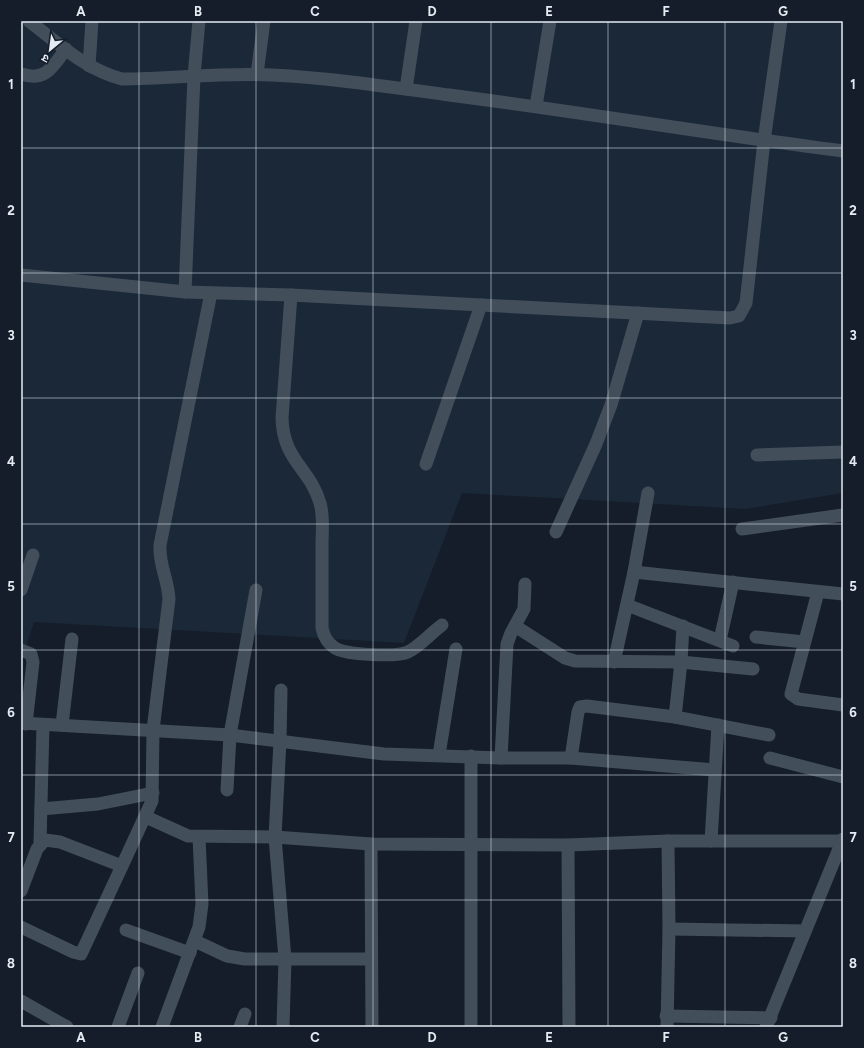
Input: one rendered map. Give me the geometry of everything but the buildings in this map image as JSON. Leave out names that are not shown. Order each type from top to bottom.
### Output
[{"type":"street","points":[[28,21],[89,66],[106,75],[122,79],[257,74],[286,76],[406,89],[536,106],[764,141],[843,151]]},
{"type":"street","points":[[89,66],[92,21]]},
{"type":"street","points":[[185,292],[194,76],[199,21]]},
{"type":"street","points":[[257,74],[264,21]]},
{"type":"street","points":[[406,89],[416,21]]},
{"type":"street","points":[[536,106],[550,21]]},
{"type":"street","points":[[21,275],[185,292],[291,295],[730,318],[739,316],[746,303],[764,141],[781,21]]},
{"type":"street","points":[[21,74],[31,77],[44,75],[66,49]]},
{"type":"street","points":[[21,927],[73,952],[82,954],[146,817],[152,801],[153,730],[169,599],[168,584],[160,561],[160,544],[211,293]]},
{"type":"street","points":[[291,295],[282,433],[294,459],[314,488],[322,509],[322,628],[324,636],[329,644],[341,650],[394,655],[409,651],[442,625]]},
{"type":"street","points":[[426,464],[482,305]]},
{"type":"street","points":[[556,532],[609,412],[638,313]]},
{"type":"street","points":[[757,455],[843,452]]},
{"type":"street","points":[[614,662],[634,572],[648,493]]},
{"type":"street","points":[[742,529],[843,515]]},
{"type":"street","points":[[21,590],[33,555]]},
{"type":"street","points":[[634,572],[843,594]]},
{"type":"street","points":[[720,640],[733,582]]},
{"type":"street","points":[[501,758],[507,644],[526,603],[525,584]]},
{"type":"street","points":[[227,790],[230,735],[256,590]]},
{"type":"street","points":[[818,592],[791,694],[798,699],[843,705]]},
{"type":"street","points":[[627,606],[734,646]]},
{"type":"street","points":[[515,626],[565,658],[584,662],[681,662],[752,670]]},
{"type":"street","points":[[675,717],[683,626]]},
{"type":"street","points":[[756,637],[804,642]]},
{"type":"street","points":[[62,725],[72,639]]},
{"type":"street","points":[[439,755],[456,649]]},
{"type":"street","points":[[21,650],[31,654],[34,662],[24,724],[230,735],[366,752],[501,758],[571,758],[715,770]]},
{"type":"street","points":[[281,690],[275,837],[284,958],[283,1027]]},
{"type":"street","points":[[571,758],[578,712],[580,707],[587,706],[675,717],[769,735]]},
{"type":"street","points":[[21,892],[40,843],[43,724]]},
{"type":"street","points":[[711,841],[718,725]]},
{"type":"street","points":[[471,756],[471,1027]]},
{"type":"street","points":[[770,758],[843,777]]},
{"type":"street","points":[[41,809],[92,804],[153,793]]},
{"type":"street","points":[[146,817],[176,832],[199,837],[275,837],[370,844],[568,845],[668,841],[843,840],[769,1022],[666,1021],[669,929],[668,841]]},
{"type":"street","points":[[162,1027],[199,927],[202,904],[199,837]]},
{"type":"street","points":[[40,843],[45,840],[52,839],[122,866]]},
{"type":"street","points":[[370,844],[372,1027]]},
{"type":"street","points":[[568,845],[569,1027]]},
{"type":"street","points":[[669,929],[805,931]]},
{"type":"street","points":[[126,930],[236,958],[371,959]]},
{"type":"street","points":[[118,1027],[138,973]]},
{"type":"street","points":[[21,1001],[67,1027]]},
{"type":"street","points":[[240,1027],[245,1014]]},
{"type":"shaded area","points":[[21,21],[843,21],[843,493],[745,509],[462,493],[404,643],[34,622],[21,663]]}]
